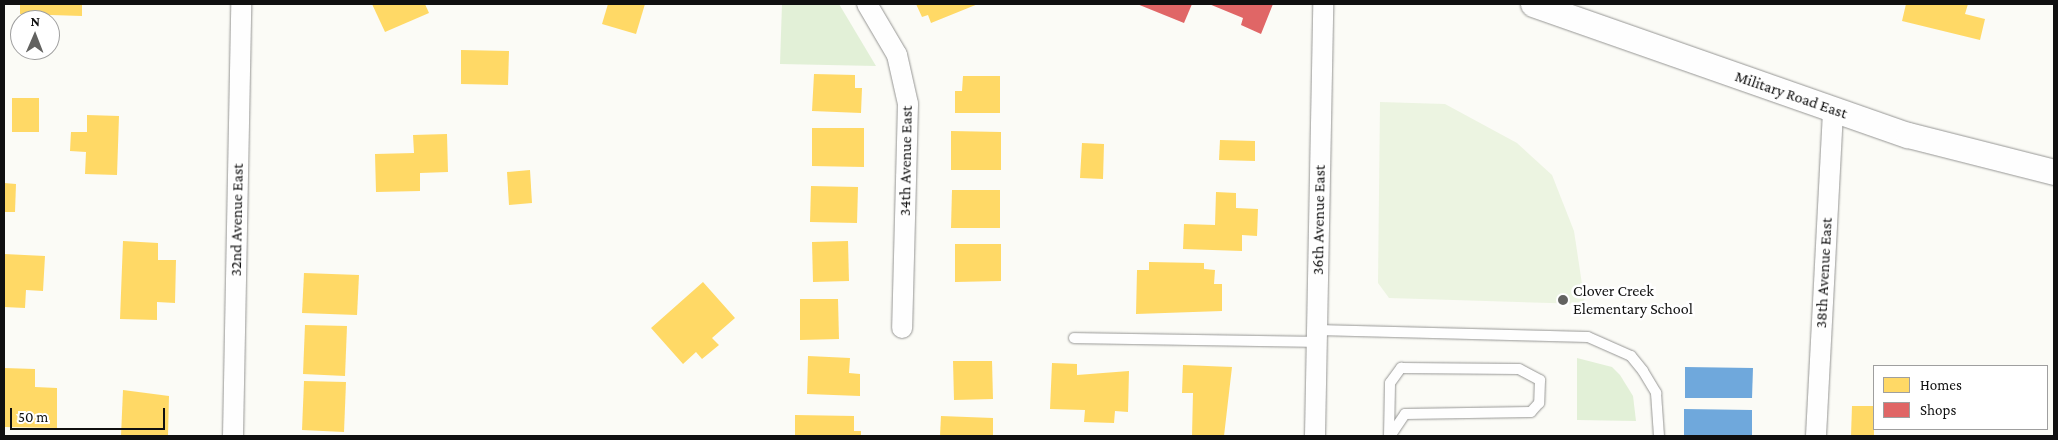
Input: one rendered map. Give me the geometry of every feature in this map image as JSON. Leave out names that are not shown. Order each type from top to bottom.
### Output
[{"type":"street","name":"32nd Avenue East","points":[[233,436],[241,4]]},
{"type":"street","name":"34th Avenue East","points":[[867,4],[897,55],[908,104],[902,328]]},
{"type":"street","name":"36th Avenue East","points":[[1315,436],[1323,4]]},
{"type":"street","name":"Military Road East","points":[[1533,4],[1833,109],[1963,151],[2054,172]]},
{"type":"street","name":"38th Avenue East","points":[[1816,436],[1833,109]]},
{"type":"lane","points":[[1074,338],[1317,336],[1588,337],[1631,356],[1643,371],[1656,393],[1659,436]]},
{"type":"lane","points":[[1401,368],[1519,369],[1540,380],[1540,403],[1531,412],[1405,414],[1390,436],[1390,383],[1401,368]]},
{"type":"green space","points":[[782,4],[839,4],[876,66],[780,64]]},
{"type":"green space","points":[[1380,102],[1445,104],[1517,143],[1552,175],[1574,231],[1585,304],[1389,298],[1378,283]]},
{"type":"green space","points":[[1577,358],[1612,367],[1620,375],[1633,396],[1636,421],[1577,420]]},
{"type":"building: Homes","points":[[20,4],[82,4],[82,16],[60,15],[60,10],[20,10]]},
{"type":"building: Homes","points":[[372,4],[425,4],[429,13],[385,32]]},
{"type":"building: Homes","points":[[608,4],[645,4],[636,34],[602,24]]},
{"type":"building: Homes","points":[[916,4],[978,4],[931,23],[928,15],[922,17]]},
{"type":"building: Homes","points":[[1906,4],[1968,4],[1965,14],[1985,19],[1980,40],[1902,21]]},
{"type":"building: Homes","points":[[461,50],[509,51],[508,85],[461,84]]},
{"type":"building: Homes","points":[[814,74],[855,75],[855,88],[862,88],[861,113],[812,111]]},
{"type":"building: Homes","points":[[963,76],[1000,76],[1000,113],[955,113],[955,91],[962,91]]},
{"type":"building: Homes","points":[[12,98],[39,98],[39,132],[12,132]]},
{"type":"building: Homes","points":[[87,115],[119,116],[117,175],[85,174],[86,152],[70,151],[71,132],[87,132]]},
{"type":"building: Homes","points":[[812,128],[864,128],[864,167],[812,166]]},
{"type":"building: Homes","points":[[951,131],[1001,132],[1001,170],[951,170]]},
{"type":"building: Homes","points":[[447,134],[448,172],[420,173],[420,191],[376,192],[375,154],[414,153],[413,135]]},
{"type":"building: Homes","points":[[1220,140],[1255,141],[1255,161],[1219,160]]},
{"type":"building: Homes","points":[[1082,143],[1104,144],[1103,179],[1080,178]]},
{"type":"building: Homes","points":[[530,170],[532,203],[509,205],[507,172]]},
{"type":"building: Homes","points":[[4,183],[16,184],[15,212],[4,212]]},
{"type":"building: Homes","points":[[811,186],[858,187],[857,223],[810,222]]},
{"type":"building: Homes","points":[[952,190],[1000,190],[1000,228],[951,228]]},
{"type":"building: Homes","points":[[1216,192],[1236,193],[1236,208],[1258,209],[1257,236],[1242,235],[1242,251],[1183,249],[1184,224],[1215,225]]},
{"type":"building: Homes","points":[[123,241],[158,243],[158,260],[176,260],[175,303],[157,302],[157,320],[120,319]]},
{"type":"building: Homes","points":[[848,241],[849,281],[813,282],[812,242]]},
{"type":"building: Homes","points":[[955,244],[1001,244],[1001,281],[955,282]]},
{"type":"building: Homes","points":[[4,254],[45,256],[43,291],[26,290],[25,308],[4,307]]},
{"type":"building: Homes","points":[[1149,262],[1204,263],[1204,269],[1215,270],[1214,284],[1222,284],[1222,311],[1136,314],[1137,270],[1149,270]]},
{"type":"building: Homes","points":[[304,273],[359,275],[357,315],[302,313]]},
{"type":"building: Homes","points":[[703,282],[735,318],[712,338],[719,345],[702,359],[696,352],[683,364],[651,328]]},
{"type":"building: Homes","points":[[800,299],[838,299],[839,339],[800,340]]},
{"type":"building: Homes","points":[[305,325],[347,326],[345,376],[303,374]]},
{"type":"building: Homes","points":[[808,356],[850,358],[849,373],[860,374],[860,396],[807,394]]},
{"type":"building: Homes","points":[[953,361],[992,361],[993,399],[954,400]]},
{"type":"building: Homes","points":[[1052,363],[1077,364],[1077,375],[1129,371],[1128,412],[1115,411],[1114,423],[1084,422],[1085,410],[1050,409]]},
{"type":"building: Homes","points":[[1183,365],[1232,367],[1224,436],[1192,436],[1193,393],[1182,393]]},
{"type":"building: Homes","points":[[4,368],[35,369],[35,387],[57,388],[57,428],[4,427]]},
{"type":"building: Homes","points":[[304,381],[346,382],[344,432],[302,430]]},
{"type":"building: Homes","points":[[123,390],[169,396],[168,436],[121,436]]},
{"type":"building: Homes","points":[[1852,406],[1873,406],[1874,436],[1851,436]]},
{"type":"building: Homes","points":[[795,415],[854,416],[854,431],[861,431],[861,436],[795,436]]},
{"type":"building: Homes","points":[[941,416],[993,418],[993,436],[940,436]]},
{"type":"building: Shops","points":[[1137,4],[1192,4],[1184,23]]},
{"type":"building: Shops","points":[[1209,4],[1273,4],[1261,34],[1241,25],[1243,18]]},
{"type":"building: Schools","points":[[1685,367],[1753,368],[1752,398],[1685,398]]},
{"type":"building: Schools","points":[[1684,409],[1752,410],[1752,436],[1684,436]]},
{"type":"place","name":"Clover Creek Elementary School","points":[[1563,300]]}]
